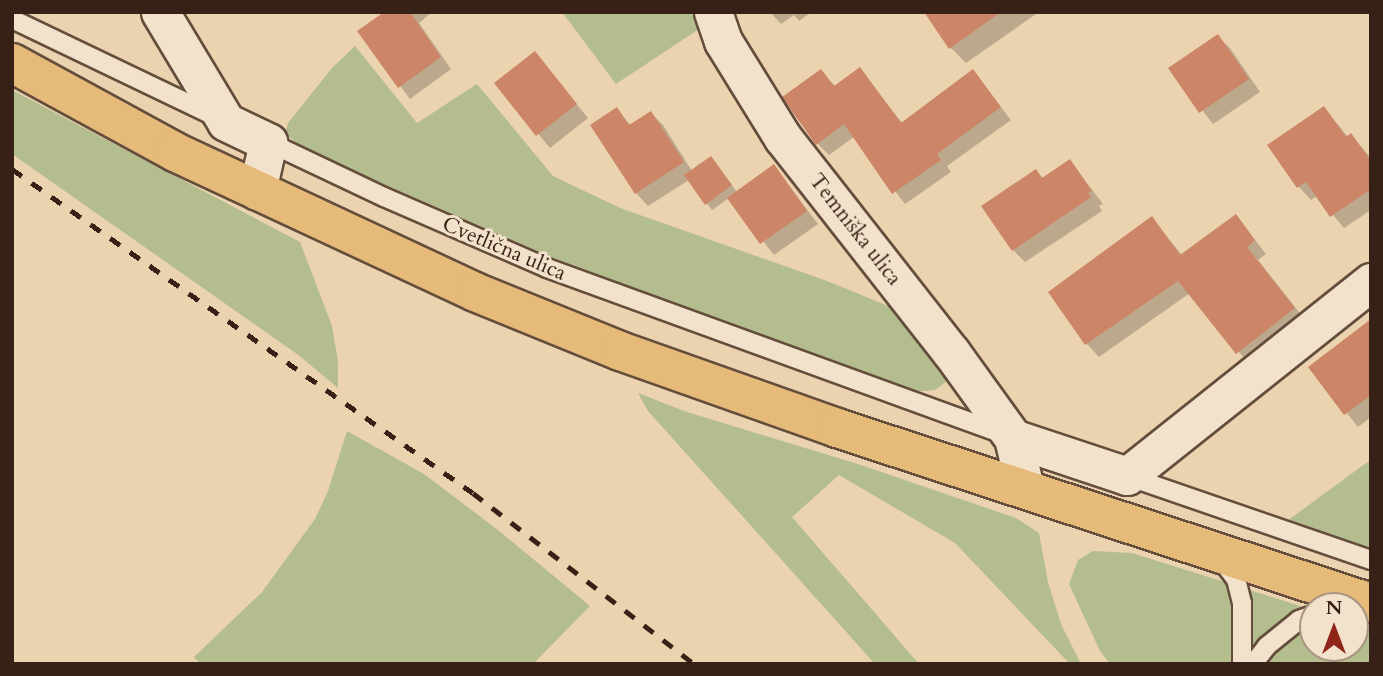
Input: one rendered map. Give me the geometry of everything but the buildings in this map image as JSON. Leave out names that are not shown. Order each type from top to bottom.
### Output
[{"type":"main road","points":[[12,63],[175,152],[257,191],[475,292],[620,351],[837,428],[1371,603]]},
{"type":"street","points":[[160,12],[226,122]]},
{"type":"street","name":"Temniška ulica","points":[[713,12],[723,41],[783,138],[951,352],[1013,438]]},
{"type":"street","name":"Cvetlična ulica","points":[[226,122],[268,142]]},
{"type":"street","points":[[257,191],[268,142]]},
{"type":"street","points":[[1013,438],[1126,476],[1371,282]]},
{"type":"street","points":[[1013,438],[1024,488]]},
{"type":"lane","name":"Cvetlična ulica","points":[[12,19],[226,122]]},
{"type":"lane","name":"Cvetlična ulica","points":[[268,142],[384,197],[547,268],[1013,438]]},
{"type":"lane","points":[[1126,476],[1371,560]]},
{"type":"lane","points":[[1210,550],[1236,579],[1242,603],[1242,664]]},
{"type":"lane","points":[[1253,664],[1267,646],[1299,620]]},
{"type":"green space","points":[[562,12],[697,12],[702,27],[616,84]]},
{"type":"green space","points":[[355,46],[417,123],[477,84],[553,176],[620,208],[827,281],[898,310],[946,365],[946,382],[935,390],[910,392],[549,256],[303,149],[285,133],[288,123],[332,68]]},
{"type":"green space","points":[[12,90],[300,242],[332,326],[338,362],[338,388],[297,354],[12,154]]},
{"type":"green space","points":[[638,393],[684,411],[861,465],[1016,518],[1039,533],[1048,582],[1061,624],[1081,664],[1070,664],[955,543],[839,475],[792,517],[919,664],[875,664],[648,411]]},
{"type":"green space","points":[[347,431],[424,474],[498,530],[590,606],[533,664],[200,664],[194,657],[262,592],[315,519],[328,491]]},
{"type":"green space","points":[[1371,460],[1371,549],[1287,521],[1362,466]]},
{"type":"green space","points":[[1093,551],[1132,553],[1299,606],[1299,662],[1369,662],[1371,630],[1371,664],[1110,664],[1100,651],[1069,584],[1078,560]]},
{"type":"railway","points":[[12,169],[473,493],[694,664]]}]
